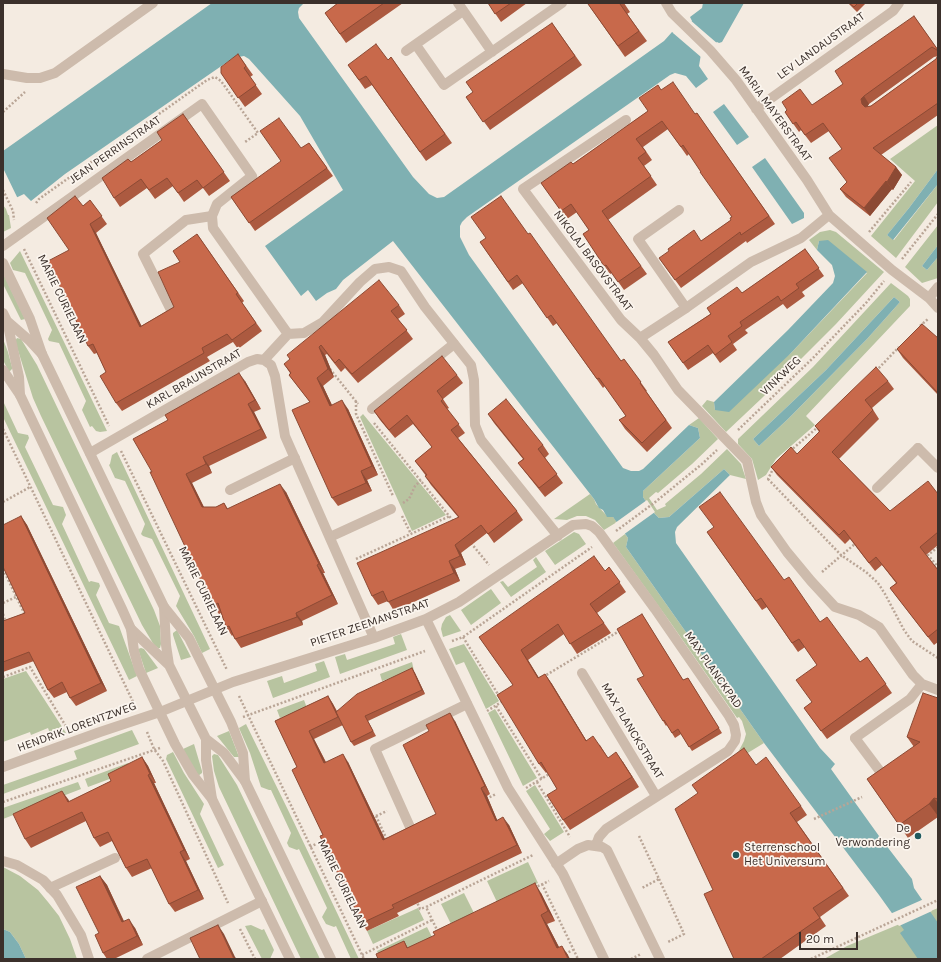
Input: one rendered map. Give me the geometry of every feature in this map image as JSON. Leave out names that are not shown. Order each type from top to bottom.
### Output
[{"type":"street","points":[[3,74],[27,78],[40,78],[55,73],[153,3]]},
{"type":"street","points":[[416,45],[444,85],[562,3]]},
{"type":"street","name":"MARIA MAYERSTRAAT","points":[[666,3],[672,13],[710,50],[736,80],[807,180],[829,215],[862,242],[892,270],[929,298],[938,308]]},
{"type":"street","name":"LEV LANDAUSTRAAT","points":[[756,109],[893,11],[900,3]]},
{"type":"street","points":[[406,51],[416,45],[461,7],[492,52]]},
{"type":"street","name":"JEAN PERRINSTRAAT","points":[[3,246],[202,104],[252,176],[217,204],[212,216]]},
{"type":"street","name":"NIKOLAJ BASOVSTRAAT","points":[[626,120],[523,189],[621,320],[640,338],[654,355],[678,390],[747,461],[756,502],[761,515],[787,552],[835,607],[859,615],[879,627],[922,684]]},
{"type":"street","points":[[679,210],[638,239],[686,308]]},
{"type":"street","points":[[640,338],[686,308],[751,262],[801,238],[829,215]]},
{"type":"street","points":[[170,308],[143,254],[186,220],[212,216],[213,228],[288,334]]},
{"type":"street","points":[[3,263],[30,319],[42,354],[164,607],[189,638],[235,731],[243,754],[246,781]]},
{"type":"street","points":[[374,638],[285,436],[275,376],[271,365],[264,360],[288,334],[304,333],[323,322],[375,269],[389,266],[401,271],[425,307],[472,365],[476,425],[481,440],[558,536]]},
{"type":"street","points":[[929,298],[938,287]]},
{"type":"street","points":[[5,317],[42,354]]},
{"type":"street","points":[[5,317],[19,377],[20,395]]},
{"type":"street","points":[[372,414],[454,344]]},
{"type":"street","name":"KARL BRAUNSTRAAT","points":[[90,453],[248,362],[257,359],[264,360]]},
{"type":"street","points":[[3,370],[20,395],[131,630],[134,651],[139,669],[175,744],[193,775],[212,798],[290,959]]},
{"type":"street","points":[[877,488],[918,448],[938,468]]},
{"type":"street","points":[[230,490],[295,458]]},
{"type":"street","points":[[330,537],[394,508]]},
{"type":"street","name":"PIETER ZEEMANSTRAAT","points":[[187,702],[233,682],[374,638],[426,619],[459,602],[573,525],[586,524],[592,526],[604,539]]},
{"type":"street","name":"MAX PLANCKPAD","points":[[604,539],[690,659],[734,725],[735,741],[728,751],[656,796]]},
{"type":"street","points":[[164,607],[166,645],[169,665],[206,739],[224,753],[246,781],[331,959]]},
{"type":"street","points":[[426,619],[511,792],[563,874],[604,959]]},
{"type":"street","points":[[131,630],[169,665]]},
{"type":"street","name":"MAX PLANCKSTRAAT","points":[[582,673],[656,796],[606,829],[599,837],[596,845]]},
{"type":"street","points":[[882,774],[855,738],[910,699],[922,684],[938,690]]},
{"type":"street","name":"HENDRIK LORENTZWEG","points":[[3,767],[187,702]]},
{"type":"street","points":[[410,827],[374,749],[467,704]]},
{"type":"street","points":[[206,739],[206,760],[212,798]]},
{"type":"street","points":[[556,864],[578,849],[588,845],[596,845],[606,850],[660,959]]},
{"type":"street","points":[[50,888],[115,858]]},
{"type":"street","points":[[3,861],[24,869],[43,880],[57,896],[81,935],[89,959]]},
{"type":"street","points":[[147,959],[262,901]]},
{"type":"path","points":[[3,112],[40,78]]},
{"type":"path","points":[[862,242],[911,182]]},
{"type":"path","points":[[3,190],[10,205]]},
{"type":"path","name":"VINKWEG","points":[[616,530],[654,504],[702,464],[813,358],[866,303],[938,214]]},
{"type":"path","name":"MARIE CURIELAAN","points":[[17,235],[233,682],[364,959]]},
{"type":"path","points":[[919,327],[938,308]]},
{"type":"path","points":[[875,371],[903,344]]},
{"type":"path","points":[[328,366],[361,407]]},
{"type":"path","points":[[356,401],[356,414],[394,508],[410,534]]},
{"type":"path","points":[[372,414],[420,480],[455,522]]},
{"type":"path","points":[[787,453],[820,425]]},
{"type":"path","points":[[3,429],[154,749],[163,761],[255,959]]},
{"type":"path","points":[[753,485],[768,479],[776,462]]},
{"type":"path","points":[[768,479],[841,555],[866,572],[878,583],[904,630],[912,641],[938,658]]},
{"type":"path","points":[[394,508],[409,499],[415,486],[420,480]]},
{"type":"path","points":[[3,502],[30,487]]},
{"type":"path","points":[[343,565],[450,516]]},
{"type":"path","points":[[469,540],[498,576]]},
{"type":"path","points":[[811,581],[859,541]]},
{"type":"path","points":[[938,548],[928,555],[938,567]]},
{"type":"path","points":[[3,569],[25,616]]},
{"type":"path","points":[[3,604],[16,598]]},
{"type":"path","points":[[3,614],[8,626],[3,628]]},
{"type":"path","points":[[541,678],[628,626]]},
{"type":"path","points":[[463,637],[502,702]]},
{"type":"path","points":[[3,677],[30,667],[75,741]]},
{"type":"path","points":[[474,719],[508,698]]},
{"type":"path","points":[[496,706],[542,779]]},
{"type":"path","points":[[3,802],[154,749]]},
{"type":"path","points":[[480,802],[537,782],[554,771]]},
{"type":"path","points":[[537,782],[578,849]]},
{"type":"path","points":[[814,819],[862,797]]},
{"type":"path","points":[[370,819],[376,816],[390,845]]},
{"type":"path","points":[[631,959],[684,934],[638,836]]},
{"type":"path","points":[[310,847],[330,837]]},
{"type":"path","points":[[413,895],[420,909],[426,907],[546,848]]},
{"type":"path","points":[[528,891],[563,874]]},
{"type":"path","points":[[629,895],[659,879]]},
{"type":"path","points":[[542,884],[578,959]]},
{"type":"path","points":[[811,959],[938,900]]},
{"type":"path","points":[[426,907],[439,935]]},
{"type":"path","points":[[362,955],[432,920]]},
{"type":"path","points":[[560,956],[573,950]]},
{"type":"green space","points":[[938,125],[938,169],[887,235],[894,240],[938,184],[938,202],[896,258],[871,236],[915,181],[890,159]]},
{"type":"green space","points":[[3,205],[9,215],[11,228],[3,232]]},
{"type":"green space","points":[[938,225],[938,245],[922,266],[927,270],[938,257],[938,278],[922,283],[905,267]]},
{"type":"green space","points":[[830,230],[836,232],[884,272],[836,324],[726,432],[702,406],[707,400],[714,402],[715,410],[791,353],[867,273],[819,241],[817,250],[809,240],[820,232]]},
{"type":"green space","points":[[20,251],[107,431],[100,432],[96,431],[92,426],[90,427],[82,410],[86,401],[59,343],[49,341],[48,339],[52,330],[25,273],[13,270],[10,263]]},
{"type":"green space","points":[[3,273],[25,319],[21,320],[3,284]]},
{"type":"green space","points":[[891,283],[908,296],[910,299],[910,306],[806,416],[815,425],[776,459],[766,475],[758,480],[752,459],[738,444],[738,439],[813,367]],"holes":[[[894,297],[900,302],[867,339],[788,419],[759,446],[753,439],[826,370]]]},
{"type":"green space","points":[[17,338],[21,339],[37,365],[154,610],[160,626],[160,648],[154,645],[142,625],[41,416],[33,398],[15,341]]},
{"type":"green space","points":[[3,339],[12,367],[9,372],[3,360]]},
{"type":"green space","points":[[3,401],[18,433],[28,435],[29,438],[25,447],[53,505],[63,507],[66,515],[62,524],[89,582],[99,583],[100,586],[96,595],[109,623],[119,626],[137,676],[129,680],[3,417]]},
{"type":"green space","points":[[363,414],[446,515],[412,531],[360,417]]},
{"type":"green space","points":[[699,418],[718,439],[692,464],[658,493],[656,492],[649,498],[657,510],[666,506],[665,504],[701,474],[727,449],[741,464],[746,479],[730,475],[724,469],[669,517],[659,518],[643,497],[643,491],[700,438],[698,428],[689,425]]},
{"type":"green space","points":[[117,452],[210,649],[202,653],[194,636],[176,606],[180,596],[152,539],[141,534],[145,524],[125,481],[115,478],[109,465],[112,455]]},
{"type":"green space","points":[[590,494],[596,504],[607,516],[613,517],[617,522],[604,530],[595,520],[586,516],[577,516],[567,520],[554,519]]},
{"type":"green space","points":[[574,532],[579,534],[586,544],[555,565],[545,551]]},
{"type":"green space","points":[[625,534],[628,538],[626,547],[764,743],[733,762],[746,734],[742,721],[739,717],[737,718],[613,543]]},
{"type":"green space","points":[[536,557],[546,572],[511,597],[500,582],[503,581],[508,587],[537,567],[533,560]]},
{"type":"green space","points":[[491,589],[501,603],[471,625],[461,610]]},
{"type":"green space","points":[[450,615],[461,631],[443,637],[441,629],[442,624],[446,617]]},
{"type":"green space","points":[[177,630],[191,657],[181,660],[173,635],[173,633]]},
{"type":"green space","points":[[401,634],[407,650],[340,674],[335,657],[345,654],[347,660],[395,644],[393,637]]},
{"type":"green space","points":[[464,644],[499,701],[486,709],[464,662],[456,665],[449,649]]},
{"type":"green space","points":[[138,649],[144,649],[158,668],[146,673]]},
{"type":"green space","points":[[324,661],[330,677],[273,698],[267,681],[282,676],[284,683],[317,671],[315,664]]},
{"type":"green space","points":[[412,662],[414,671],[382,681],[380,674]]},
{"type":"green space","points":[[26,671],[66,733],[52,739],[48,728],[31,735],[30,732],[3,742],[3,679]]},
{"type":"green space","points":[[304,700],[307,708],[280,718],[277,710]]},
{"type":"green space","points":[[495,709],[537,778],[523,786],[488,713]]},
{"type":"green space","points":[[246,724],[359,959],[351,959],[336,926],[334,927],[326,924],[322,917],[327,908],[299,849],[297,850],[289,847],[287,843],[291,833],[271,790],[261,787],[250,753],[239,728]]},
{"type":"green space","points":[[132,730],[139,744],[3,794],[3,785],[77,759],[74,751]]},
{"type":"green space","points":[[229,731],[239,757],[234,757],[217,736]]},
{"type":"green space","points":[[194,744],[202,771],[202,773],[198,776],[183,749]]},
{"type":"green space","points":[[173,752],[184,773],[204,804],[200,814],[224,865],[218,868],[166,759],[167,755]]},
{"type":"green space","points":[[214,754],[218,755],[237,785],[320,959],[301,959],[219,787],[214,771],[212,756]]},
{"type":"green space","points":[[128,763],[131,771],[88,787],[85,779]]},
{"type":"green space","points":[[78,782],[81,789],[3,819],[3,808]]},
{"type":"green space","points":[[535,785],[564,832],[550,841],[544,834],[550,829],[526,791]]},
{"type":"green space","points":[[528,862],[538,883],[497,902],[487,881]]},
{"type":"green space","points":[[3,867],[20,876],[38,890],[48,902],[59,916],[70,939],[77,959],[26,959],[19,944],[10,932],[3,929]]},
{"type":"green space","points":[[464,893],[474,913],[451,924],[441,904]]},
{"type":"green space","points":[[418,908],[424,920],[373,944],[367,931]]},
{"type":"green space","points":[[938,908],[938,959],[824,959],[847,946]]},
{"type":"green space","points":[[251,925],[262,930],[264,929],[274,950],[270,959],[262,959],[245,926]]},
{"type":"green space","points":[[427,927],[433,939],[381,959],[377,951]]},
{"type":"water","points":[[212,3],[304,3],[299,8],[299,18],[413,177],[429,194],[437,198],[444,197],[664,41],[672,32],[675,34],[692,21],[690,17],[702,8],[703,3],[744,3],[722,42],[717,42],[701,54],[699,66],[708,79],[696,88],[686,76],[675,73],[670,75],[467,217],[460,226],[460,237],[469,255],[623,468],[631,471],[639,471],[643,469],[689,425],[698,428],[700,438],[643,491],[643,497],[659,518],[669,517],[724,469],[730,475],[677,527],[675,532],[676,543],[820,748],[835,764],[831,769],[912,879],[914,888],[938,923],[938,959],[918,959],[900,933],[904,930],[764,743],[626,547],[628,538],[613,517],[607,517],[603,510],[599,508],[594,499],[393,241],[343,280],[336,289],[327,293],[316,301],[308,290],[301,296],[265,246],[343,190],[300,116],[249,59],[244,56],[233,58],[65,174],[31,201],[24,194],[3,204],[3,151]]},
{"type":"water","points":[[724,104],[749,137],[737,145],[713,112]]},
{"type":"water","points":[[765,158],[804,213],[804,218],[792,224],[752,167]]},
{"type":"water","points":[[938,169],[938,184],[893,240],[887,235]]},
{"type":"water","points":[[828,240],[867,272],[791,353],[729,412],[715,410],[714,402],[788,330],[833,283],[835,276],[832,265],[817,250],[819,241]]},
{"type":"water","points":[[938,245],[938,257],[927,270],[922,266]]},
{"type":"water","points":[[894,297],[900,302],[867,339],[788,419],[759,446],[753,439],[826,370]]},
{"type":"water","points":[[3,929],[10,932],[19,944],[26,959],[3,959]]},
{"type":"pier","points":[[689,19],[718,44],[701,57],[673,33]]},
{"type":"pier","points":[[3,168],[18,199],[4,205],[3,203]]},
{"type":"pier","points":[[647,500],[655,512],[623,535],[615,523]]},
{"type":"pier","points":[[924,899],[932,911],[899,926],[890,914]]},
{"type":"building","points":[[338,3],[384,3],[340,34],[325,13]]},
{"type":"building","points":[[488,3],[511,3],[495,14]]},
{"type":"building","points":[[621,3],[620,4],[639,31],[618,46],[588,4]]},
{"type":"building","points":[[849,3],[858,3],[854,7]]},
{"type":"building","points":[[914,16],[938,52],[932,47],[929,49],[864,96],[861,99],[862,104],[865,107],[871,106],[936,59],[938,55],[938,103],[873,148],[896,167],[887,182],[886,181],[864,208],[840,189],[847,182],[829,158],[842,149],[823,123],[805,135],[796,122],[793,124],[785,112],[787,110],[782,102],[800,89],[812,105],[843,84],[835,71]]},
{"type":"building","points":[[552,23],[575,56],[483,122],[466,97],[473,92],[466,82]]},
{"type":"building","points":[[376,44],[388,60],[391,57],[445,134],[420,152],[366,76],[359,80],[348,65]]},
{"type":"building","points":[[238,54],[246,66],[244,68],[256,85],[238,98],[221,73],[221,67]]},
{"type":"building","points":[[673,82],[695,114],[697,113],[769,216],[741,235],[740,232],[675,280],[659,258],[669,251],[668,249],[694,230],[701,241],[731,220],[730,218],[732,217],[683,145],[681,147],[662,121],[636,139],[646,152],[638,158],[651,176],[602,211],[641,266],[618,282],[606,265],[604,266],[583,234],[589,230],[571,204],[561,211],[541,183],[571,162],[573,164],[648,111],[639,98],[658,85],[661,90]]},
{"type":"building","points":[[183,114],[224,172],[203,188],[197,180],[178,193],[167,178],[149,190],[141,179],[114,198],[102,178],[128,159],[131,162],[162,140],[157,132]]},
{"type":"building","points":[[279,118],[301,148],[309,143],[327,168],[249,223],[231,197],[281,161],[260,131]]},
{"type":"building","points":[[75,196],[83,206],[90,200],[102,216],[90,224],[140,327],[174,307],[158,272],[180,262],[173,251],[197,234],[238,293],[236,294],[256,323],[232,340],[227,334],[202,348],[204,353],[116,403],[100,376],[106,372],[93,344],[88,346],[48,261],[69,250],[47,218]]},
{"type":"building","points":[[501,196],[528,234],[530,233],[621,361],[624,359],[641,382],[640,383],[666,420],[642,443],[619,420],[626,416],[599,378],[597,379],[551,315],[547,318],[517,275],[508,282],[480,242],[486,238],[471,217]]},
{"type":"building","points":[[805,249],[819,268],[796,284],[799,288],[781,301],[778,296],[740,322],[742,326],[728,336],[732,342],[715,355],[708,345],[683,363],[668,342],[711,314],[707,308],[737,287],[742,293]]},
{"type":"building","points":[[379,280],[399,305],[391,311],[407,330],[352,374],[339,359],[335,363],[321,345],[319,347],[328,369],[317,378],[330,406],[342,400],[372,466],[361,471],[366,483],[332,498],[292,410],[310,402],[289,375],[291,373],[284,364],[290,359],[287,355]]},
{"type":"building","points":[[922,324],[938,338],[938,393],[897,349]]},
{"type":"building","points":[[442,356],[457,375],[437,391],[443,399],[441,401],[459,424],[451,430],[517,511],[488,534],[481,525],[455,545],[460,556],[449,561],[454,573],[388,602],[383,591],[372,596],[357,563],[459,517],[425,476],[427,475],[415,461],[432,447],[407,415],[389,430],[374,411]]},
{"type":"building","points":[[876,367],[888,381],[865,400],[873,410],[832,452],[890,511],[928,481],[938,494],[938,532],[920,547],[938,570],[938,629],[928,637],[890,588],[897,583],[876,557],[869,563],[844,530],[839,535],[771,467],[791,447],[797,454],[820,431],[815,426]]},
{"type":"building","points":[[239,373],[255,400],[248,404],[261,429],[203,457],[206,464],[186,474],[202,507],[216,507],[224,503],[227,509],[280,484],[319,564],[317,565],[332,595],[296,613],[297,617],[235,639],[229,626],[226,627],[218,603],[213,606],[150,472],[152,472],[133,439],[168,420],[165,415]]},
{"type":"building","points":[[506,399],[543,445],[538,449],[557,474],[539,488],[518,463],[524,459],[488,414]]},
{"type":"building","points":[[720,492],[784,580],[789,577],[820,622],[827,617],[860,662],[867,657],[886,684],[821,731],[804,708],[812,702],[796,680],[817,665],[799,639],[792,643],[761,598],[756,601],[707,532],[714,527],[699,507]]},
{"type":"building","points":[[21,516],[101,683],[70,698],[62,682],[48,690],[29,652],[3,662],[3,621],[25,613],[3,567],[3,525]]},
{"type":"building","points":[[594,556],[605,571],[609,567],[620,582],[590,604],[604,623],[570,644],[558,624],[521,650],[538,678],[545,674],[586,741],[593,736],[608,758],[616,752],[632,777],[563,820],[547,795],[557,789],[541,762],[539,764],[497,695],[513,685],[479,637]]},
{"type":"building","points":[[642,614],[683,680],[688,678],[719,728],[689,747],[678,729],[672,733],[637,679],[644,676],[617,629]]},
{"type":"building","points":[[412,668],[422,690],[365,716],[373,731],[351,742],[336,712],[357,694]]},
{"type":"building","name":"De Verwondering","points":[[923,693],[938,698],[938,799],[934,798],[929,804],[899,825],[867,779],[920,742],[907,737]]},
{"type":"building","points":[[328,696],[338,717],[309,731],[324,763],[343,754],[383,840],[436,814],[403,745],[429,731],[426,725],[450,713],[485,786],[481,788],[496,821],[503,817],[517,845],[392,905],[394,908],[362,923],[334,866],[330,851],[327,852],[320,836],[323,835],[292,770],[297,767],[275,721]]},
{"type":"building","name":"Sterrenschool Het Universum","points":[[744,748],[756,765],[766,757],[801,806],[790,813],[843,888],[813,908],[820,918],[761,959],[734,959],[704,894],[713,890],[675,809],[698,793],[692,785]]},
{"type":"building","points":[[142,757],[150,774],[148,775],[184,850],[180,852],[198,890],[169,904],[147,859],[126,868],[108,832],[94,838],[82,812],[25,839],[13,814],[62,791],[68,802],[111,781],[108,774]]},
{"type":"building","points":[[100,876],[122,922],[129,919],[137,936],[103,953],[95,935],[99,933],[76,887]]},
{"type":"building","points":[[535,883],[548,911],[541,915],[557,948],[562,946],[568,959],[378,959],[376,954],[404,941],[407,948],[435,935],[433,932]]},
{"type":"building","points":[[218,925],[234,959],[200,959],[190,938]]},
{"type":"place","name":"De Verwondering","points":[[918,836]]},
{"type":"place","name":"Sterrenschool Het Universum","points":[[736,855]]}]
